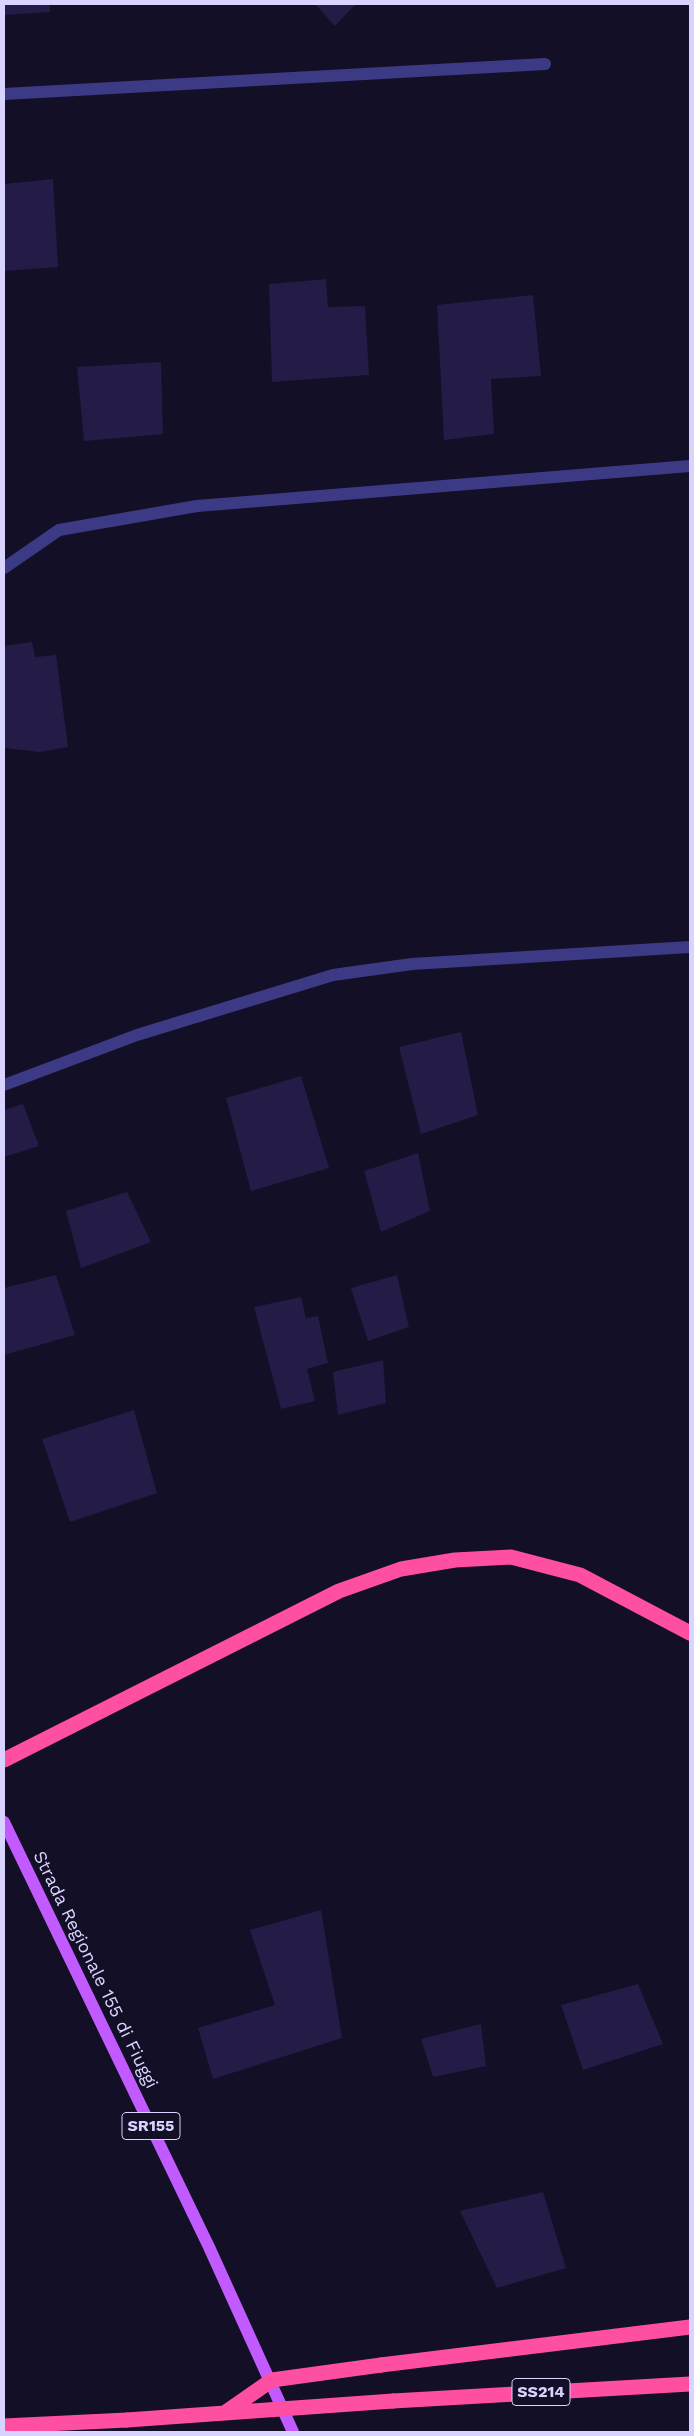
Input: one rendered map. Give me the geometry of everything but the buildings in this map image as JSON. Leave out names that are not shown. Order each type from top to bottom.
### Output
[{"type":"highway","points":[[4,1760],[339,1591],[400,1569],[455,1560],[512,1557],[580,1575],[690,1633]]},
{"type":"highway","points":[[225,2412],[272,2380],[690,2327]]},
{"type":"highway","name":"SS214","points":[[4,2426],[127,2420],[392,2401],[690,2384]]},
{"type":"main road","name":"Strada Regionale 155 di Fiuggi","points":[[4,1822],[209,2247],[293,2432]]},
{"type":"lane","points":[[4,94],[545,64]]},
{"type":"lane","points":[[4,568],[59,530],[197,506],[690,466]]},
{"type":"lane","points":[[4,1085],[138,1035],[333,975],[412,964],[690,947]]}]
